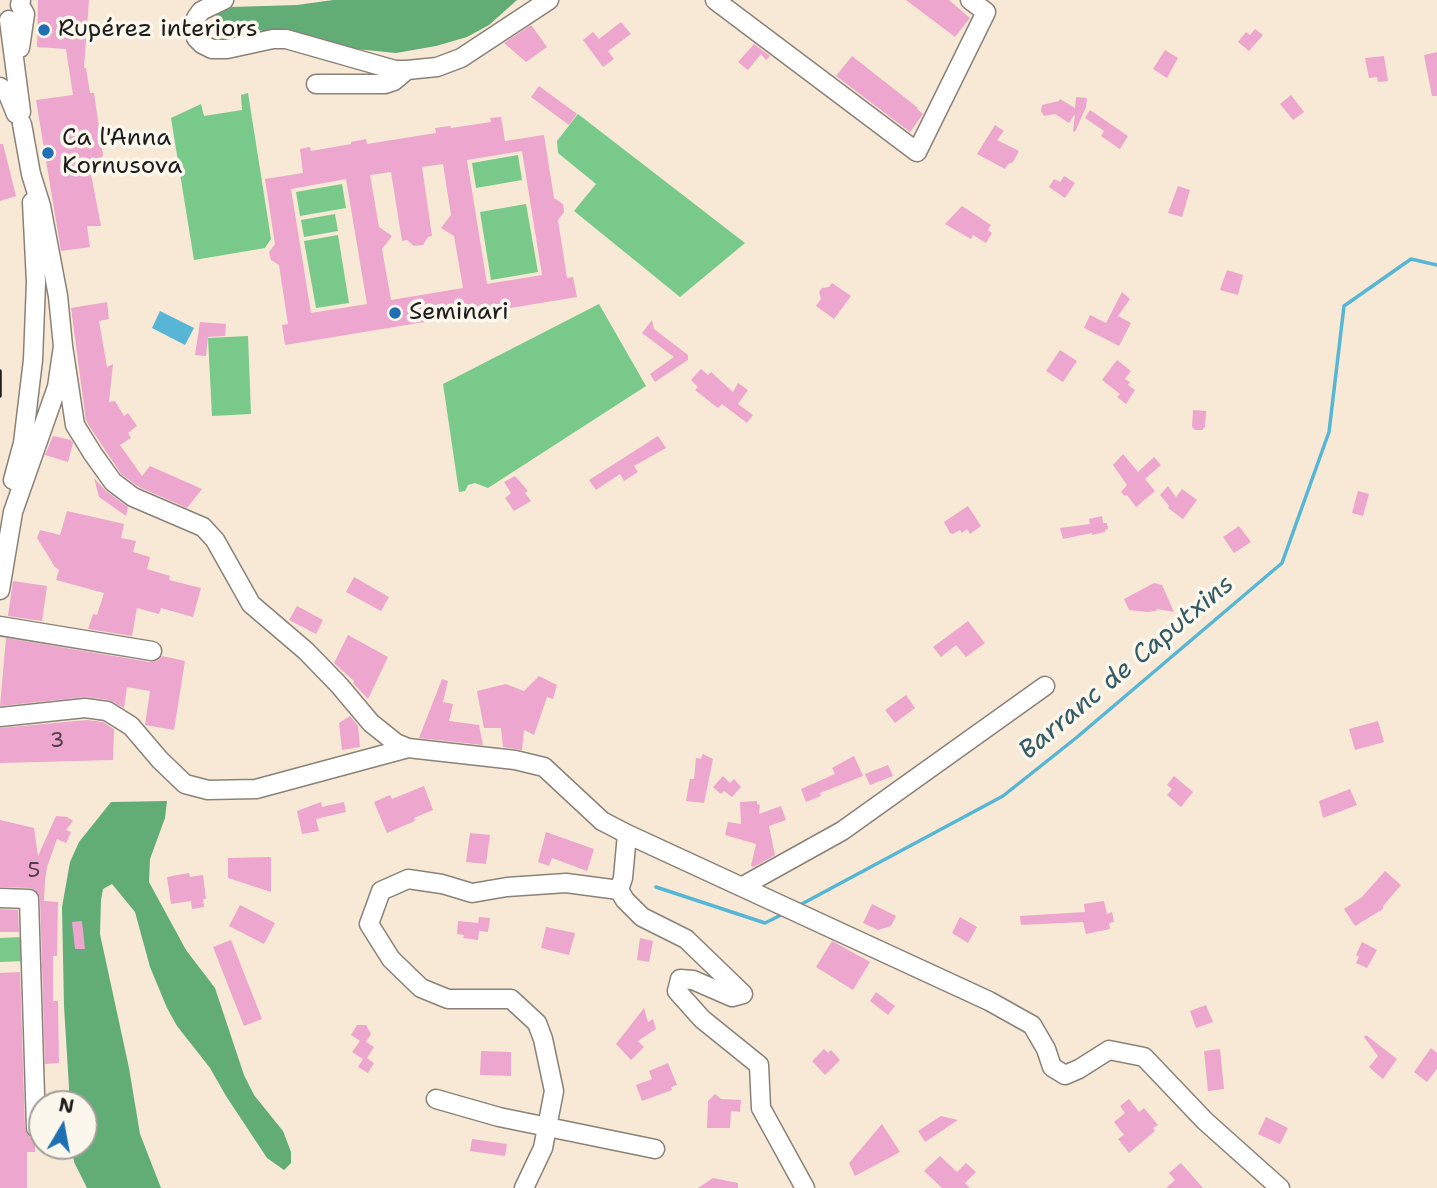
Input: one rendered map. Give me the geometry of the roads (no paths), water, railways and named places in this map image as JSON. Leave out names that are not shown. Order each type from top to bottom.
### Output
[{"type":"street","points":[[224,0],[201,10],[196,18],[196,38],[212,49],[227,49],[273,39],[298,40],[394,70],[437,67],[461,58],[549,0]]},
{"type":"street","points":[[715,0],[917,152],[986,12],[970,0]]},
{"type":"street","points":[[0,590],[13,512],[51,406],[60,376],[63,346],[58,296],[20,117],[13,11]]},
{"type":"street","points":[[316,84],[385,84],[394,81],[407,70]]},
{"type":"street","points":[[0,87],[7,92],[20,117]]},
{"type":"street","points":[[4,563],[9,497],[23,443],[33,360],[36,282],[31,174]]},
{"type":"street","points":[[32,204],[40,222],[60,376],[75,425],[93,454],[113,482],[133,497],[202,527],[215,540],[251,604],[306,651],[371,723],[396,743],[408,748],[515,760],[544,768],[602,821],[989,1001],[1032,1025],[1046,1049],[1052,1067],[1065,1075],[1109,1050],[1144,1057],[1205,1121],[1280,1188]]},
{"type":"street","points":[[0,626],[152,651]]},
{"type":"street","points":[[743,886],[842,831],[1045,686]]},
{"type":"street","points":[[0,717],[85,708],[107,711],[131,726],[185,784],[208,790],[256,789],[408,748]]},
{"type":"street","points":[[627,834],[619,890],[642,917],[686,939],[743,994],[732,997],[693,980],[680,979],[677,991],[702,1019],[758,1065],[761,1108],[805,1188]]},
{"type":"street","points":[[524,1188],[542,1148],[554,1091],[537,1023],[511,999],[448,999],[421,988],[390,959],[369,924],[381,891],[408,879],[442,884],[471,893],[507,887],[566,883],[619,890]]},
{"type":"street","points":[[0,898],[29,899],[35,1090]]},
{"type":"street","points":[[436,1099],[499,1117],[655,1149]]},
{"type":"water","points":[[160,311],[194,328],[185,345],[152,328]]},
{"type":"waterway","name":"Barranc de Caputxins","points":[[798,906],[1003,796],[1076,738],[1282,563],[1329,432],[1344,306],[1411,259],[1437,265]]},
{"type":"waterway","name":"Barranc de Caputxins","points":[[656,887],[765,923],[785,913]]},
{"type":"railway","points":[[0,371],[0,396]]},
{"type":"place","name":"Rupérez interiors","points":[[44,30]]},
{"type":"place","name":"Ca l'Anna Kornusova","points":[[48,153]]},
{"type":"place","name":"Seminari","points":[[395,313]]}]
